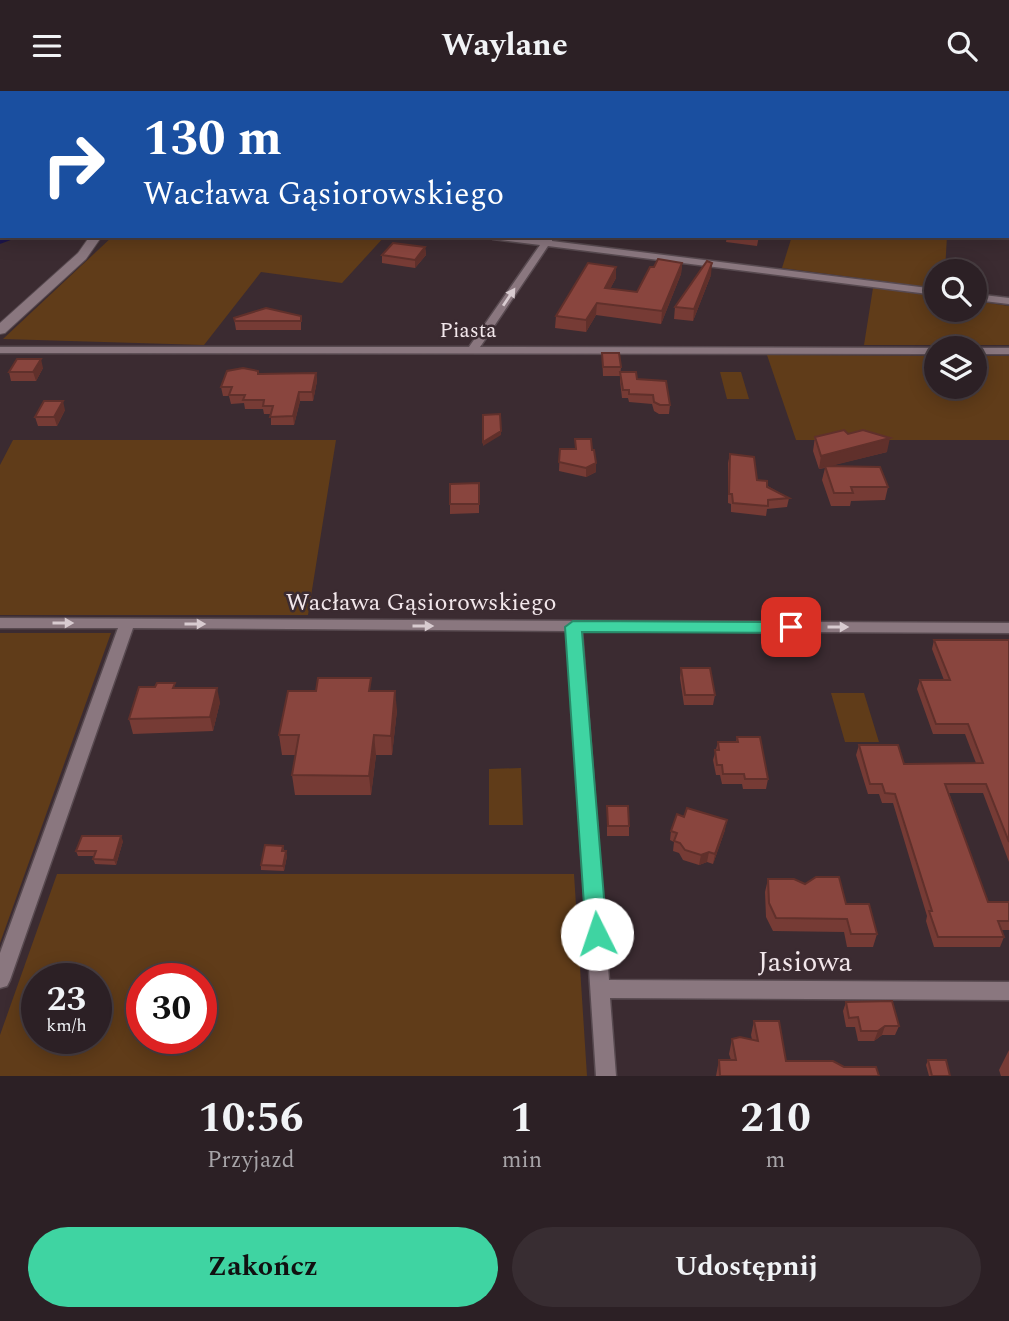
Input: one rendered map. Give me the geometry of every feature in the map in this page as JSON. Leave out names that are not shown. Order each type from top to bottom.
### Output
[{"type":"street","points":[[0,330],[82,256],[95,238]]},
{"type":"street","points":[[520,238],[924,290]]},
{"type":"street","points":[[473,351],[548,240]]},
{"type":"street","points":[[987,298],[1009,301]]},
{"type":"street","name":"Piasta","points":[[0,350],[924,351]]},
{"type":"street","points":[[987,351],[1009,351]]},
{"type":"street","name":"Wacława Gąsiorowskiego","points":[[0,623],[1009,628]]},
{"type":"street","points":[[0,980],[127,624]]},
{"type":"street","points":[[573,627],[606,1076]]},
{"type":"street","name":"Jasiowa","points":[[601,989],[1009,991]]},
{"type":"shaded area","points":[[111,238],[383,238],[342,283],[261,272],[204,345],[3,339]]},
{"type":"shaded area","points":[[791,238],[947,238],[946,259],[924,259],[924,286],[782,268]]},
{"type":"shaded area","points":[[873,288],[924,294],[924,322],[987,322],[987,303],[1009,306],[1009,345],[987,345],[987,336],[924,336],[924,345],[864,345]]},
{"type":"shaded area","points":[[767,355],[924,356],[924,399],[987,399],[987,356],[1009,356],[1009,440],[796,440]]},
{"type":"shaded area","points":[[720,372],[741,372],[749,399],[727,399]]},
{"type":"shaded area","points":[[13,440],[336,440],[308,615],[0,615],[0,465]]},
{"type":"shaded area","points":[[0,633],[111,633],[0,943]]},
{"type":"shaded area","points":[[831,693],[864,693],[879,742],[845,742]]},
{"type":"shaded area","points":[[521,768],[523,825],[489,825],[489,769]]},
{"type":"shaded area","points":[[57,874],[574,874],[587,1076],[0,1076],[0,1035],[21,976],[21,1054],[112,1054],[112,963],[25,963]]},
{"type":"building","points":[[393,243],[425,247],[415,260],[382,255]]},
{"type":"building","points":[[658,259],[682,263],[662,311],[597,303],[586,320],[556,316],[588,263],[616,267],[605,288],[637,292],[650,267],[654,267]]},
{"type":"building","points":[[707,261],[712,263],[694,309],[675,307]]},
{"type":"building","points":[[266,308],[301,316],[301,321],[235,321],[234,318]]},
{"type":"building","points":[[602,353],[619,353],[621,367],[603,367]]},
{"type":"building","points":[[17,359],[41,359],[33,372],[9,372]]},
{"type":"building","points":[[243,368],[258,371],[258,374],[316,373],[312,392],[299,392],[293,416],[270,417],[273,406],[263,406],[264,400],[243,400],[245,395],[229,395],[232,387],[221,387],[227,371]]},
{"type":"building","points":[[620,372],[636,372],[637,379],[666,381],[670,405],[654,402],[653,395],[629,394],[629,390],[623,390]]},
{"type":"building","points":[[44,401],[63,401],[54,417],[35,417]]},
{"type":"building","points":[[500,414],[501,431],[483,442],[483,415]]},
{"type":"building","points":[[844,430],[848,434],[863,430],[890,438],[821,456],[815,437]]},
{"type":"building","points":[[575,439],[591,439],[596,463],[586,468],[559,462],[560,449],[576,449]]},
{"type":"building","points":[[730,454],[754,457],[757,480],[767,481],[767,487],[789,498],[768,500],[768,506],[733,503],[732,494],[729,494]]},
{"type":"building","points":[[825,466],[880,467],[888,487],[851,487],[853,493],[834,493]]},
{"type":"building","points":[[479,483],[479,504],[450,504],[450,484]]},
{"type":"building","points":[[934,640],[1009,640],[1009,842],[986,784],[945,784],[988,902],[1009,902],[1009,921],[998,921],[1004,937],[938,937],[895,794],[885,793],[882,784],[870,784],[859,745],[898,745],[904,764],[983,763],[968,724],[936,724],[920,680],[950,680]]},
{"type":"building","points":[[681,668],[710,668],[715,695],[685,695]]},
{"type":"building","points":[[318,678],[371,678],[369,691],[395,691],[391,736],[374,735],[369,776],[292,775],[299,735],[279,735],[288,691],[316,691]]},
{"type":"building","points":[[157,683],[175,683],[173,688],[217,688],[210,717],[129,719],[139,687],[155,687]]},
{"type":"building","points":[[737,737],[760,737],[768,779],[745,779],[744,774],[723,774],[722,765],[717,765],[715,750],[719,750],[718,742],[738,742]]},
{"type":"building","points":[[607,806],[628,806],[629,826],[608,826]]},
{"type":"building","points":[[687,808],[727,820],[715,854],[709,852],[701,855],[685,850],[680,843],[674,841],[677,833],[671,831],[677,814],[684,817]]},
{"type":"building","points":[[82,836],[121,836],[114,860],[93,859],[96,851],[76,851]]},
{"type":"building","points":[[265,845],[283,846],[282,851],[286,851],[283,866],[261,865]]},
{"type":"building","points":[[816,877],[839,877],[846,904],[869,904],[877,934],[851,934],[847,919],[776,918],[769,903],[768,879],[794,879],[805,884]]},
{"type":"building","points":[[892,1001],[899,1026],[885,1026],[878,1031],[861,1031],[858,1017],[849,1018],[846,1002]]},
{"type":"building","points":[[754,1021],[779,1021],[786,1061],[833,1061],[844,1067],[876,1067],[879,1076],[720,1076],[719,1060],[736,1060],[732,1039],[740,1037],[758,1041]]},
{"type":"building","points":[[928,1060],[946,1060],[950,1076],[932,1076]]},
{"type":"waterway","points":[[0,242],[11,238]]},
{"type":"route","points":[[597,934],[573,627],[791,627]]}]
